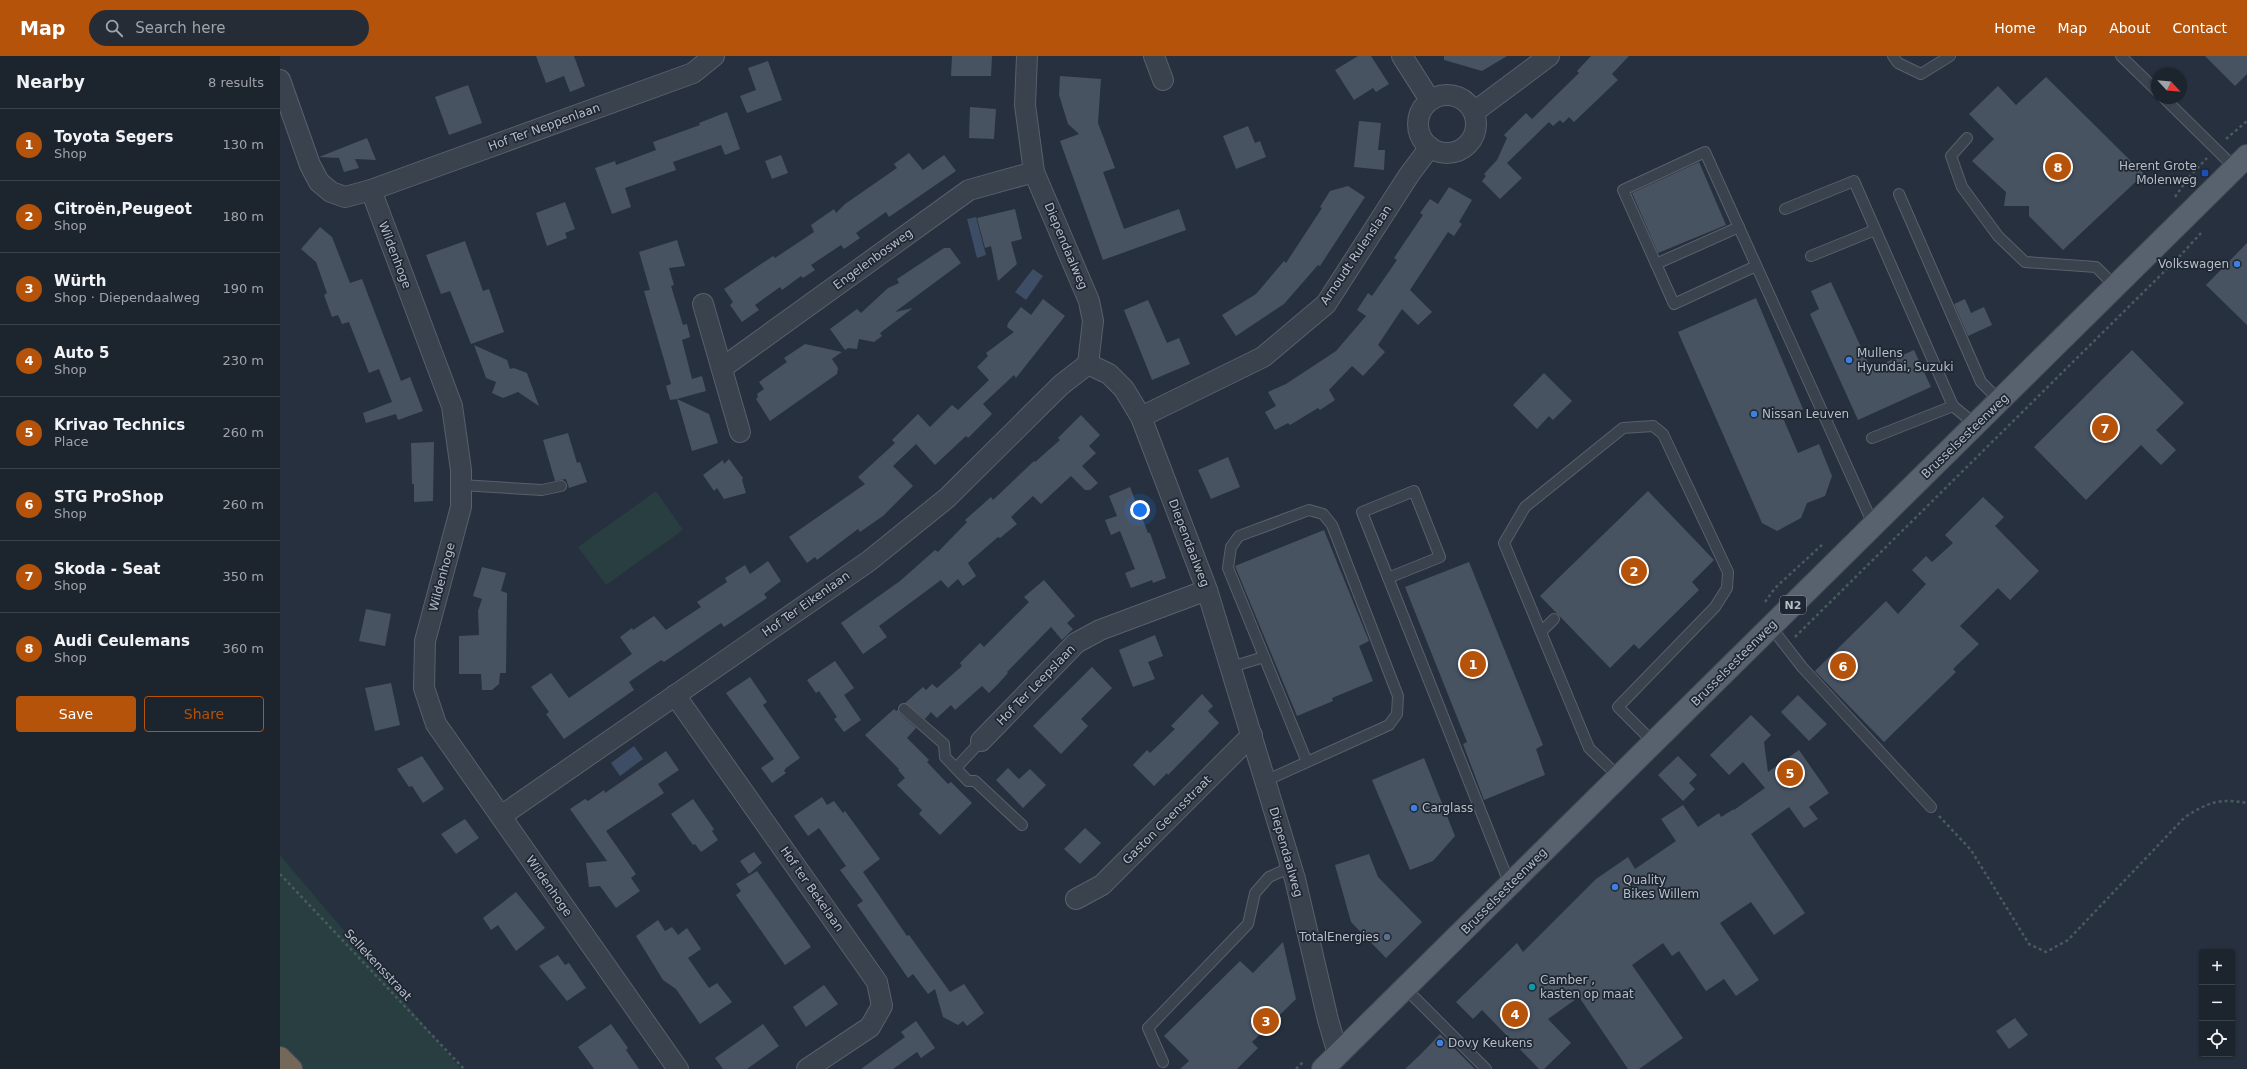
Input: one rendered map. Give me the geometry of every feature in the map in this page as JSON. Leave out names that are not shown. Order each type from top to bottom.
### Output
[{"type":"highway","points":[[280,1058],[291,1069]]},
{"type":"main road","name":"Brusselsesteenweg","points":[[1323,1069],[2241,162]]},
{"type":"street","name":"Hof Ter Neppenlaan","points":[[371,190],[693,73],[714,56]]},
{"type":"street","name":"Diependaalweg","points":[[1027,56],[1025,105],[1034,172],[1089,301],[1093,321],[1088,364],[1109,374],[1124,389],[1141,417],[1207,590],[1291,867],[1328,1020],[1338,1054]]},
{"type":"street","points":[[1154,56],[1163,80]]},
{"type":"street","points":[[1402,56],[1430,100]]},
{"type":"street","points":[[1474,112],[1549,56]]},
{"type":"street","points":[[280,80],[310,165],[319,182],[331,192],[345,197],[371,190]]},
{"type":"street","points":[[1446,95],[1455,96],[1463,99],[1474,112],[1476,130],[1466,146],[1448,153],[1439,152],[1430,147],[1422,137],[1418,124],[1420,115],[1430,100],[1446,95]]},
{"type":"street","name":"Arnoudt Rulenslaan","points":[[1141,417],[1263,357],[1326,304],[1409,175],[1430,147]]},
{"type":"street","name":"Engelenbosweg","points":[[722,368],[969,190],[1034,172]]},
{"type":"street","name":"Wildenhoge","points":[[371,190],[452,406],[461,470],[461,507],[426,641],[424,688],[436,724],[678,1069]]},
{"type":"street","points":[[704,304],[740,432]]},
{"type":"street","name":"Hof Ter Eikenlaan","points":[[501,816],[869,561],[947,498],[1061,385],[1088,364]]},
{"type":"street","name":"Hof Ter Leepslaan","points":[[981,741],[1076,643],[1100,630],[1207,590]]},
{"type":"street","name":"Hof ter Bekelaan","points":[[675,694],[877,982],[882,1006],[870,1027],[807,1069]]},
{"type":"street","name":"Gaston Geensstraat","points":[[1076,899],[1102,885],[1252,735]]},
{"type":"lane","points":[[1893,56],[1898,63],[1921,74],[1950,56]]},
{"type":"lane","points":[[2121,56],[2151,86]]},
{"type":"lane","points":[[2171,104],[2241,162]]},
{"type":"lane","points":[[1967,138],[1951,156],[1962,188],[1998,236],[2025,262],[2096,267],[2116,287]]},
{"type":"lane","points":[[1756,266],[1674,304],[1623,190],[1705,152],[1873,524]]},
{"type":"lane","points":[[1785,209],[1854,180],[1953,406],[1976,425]]},
{"type":"lane","points":[[1899,194],[1981,382],[2000,401]]},
{"type":"lane","points":[[1656,264],[1738,227]]},
{"type":"lane","points":[[1811,256],[1875,230]]},
{"type":"lane","points":[[1872,438],[1953,406]]},
{"type":"lane","points":[[1619,778],[1589,748],[1504,543],[1513,525],[1525,507],[1623,428],[1653,426],[1663,434],[1728,572],[1727,588],[1715,606],[1618,707],[1654,743]]},
{"type":"lane","points":[[461,485],[542,490],[561,486]]},
{"type":"lane","points":[[1388,578],[1440,557],[1414,491],[1362,512],[1388,578],[1510,885]]},
{"type":"lane","points":[[1265,781],[1307,762],[1388,725],[1397,714],[1398,696],[1332,525],[1323,514],[1309,510],[1239,536],[1231,547],[1228,568],[1307,762]]},
{"type":"lane","points":[[1540,632],[1554,619]]},
{"type":"lane","points":[[1771,627],[1802,667],[1931,807]]},
{"type":"lane","points":[[1231,667],[1264,658]]},
{"type":"lane","points":[[904,709],[944,744],[945,757],[968,781],[975,781],[1022,825]]},
{"type":"lane","points":[[956,768],[981,741]]},
{"type":"lane","points":[[1162,1062],[1148,1028],[1248,924],[1255,893],[1269,877],[1291,867]]},
{"type":"lane","points":[[1405,988],[1486,1069]]},
{"type":"path","points":[[1786,646],[2179,257],[2204,229]]},
{"type":"path","points":[[1931,807],[1971,850],[2029,944],[2046,952],[2068,940],[2185,817],[2205,805],[2228,799],[2247,803]]},
{"type":"path","name":"Sellekensstraat","points":[[280,874],[464,1069]]},
{"type":"green space","points":[[656,491],[683,530],[606,585],[578,547]]},
{"type":"green space","points":[[280,855],[461,1069],[280,1069]]},
{"type":"water","points":[[976,217],[986,255],[977,258],[967,219]]},
{"type":"water","points":[[1033,269],[1043,276],[1026,300],[1015,292]]},
{"type":"water","points":[[634,746],[643,759],[620,776],[611,763]]},
{"type":"building","points":[[536,56],[574,56],[585,86],[570,92],[564,76],[546,83]]},
{"type":"building","points":[[952,56],[992,56],[991,76],[951,76]]},
{"type":"building","points":[[1358,56],[1371,56],[1389,84],[1376,92],[1373,88],[1354,100],[1335,70]]},
{"type":"building","points":[[1444,56],[1507,56],[1482,71],[1444,60]]},
{"type":"building","points":[[1591,56],[1629,56],[1612,74],[1618,80],[1574,122],[1569,117],[1563,123],[1560,120],[1553,126],[1549,122],[1507,163],[1522,178],[1500,199],[1482,181],[1486,176],[1484,174],[1497,160],[1507,138],[1504,135],[1526,113],[1532,119],[1579,73],[1577,71]]},
{"type":"building","points":[[2205,56],[2247,56],[2247,74],[2235,86]]},
{"type":"building","points":[[768,61],[782,100],[747,113],[740,96],[756,90],[748,68]]},
{"type":"building","points":[[1060,76],[1101,79],[1098,123],[1115,168],[1103,172],[1124,229],[1179,209],[1186,230],[1103,260],[1060,141],[1079,134],[1068,124],[1059,95]]},
{"type":"building","points":[[2046,77],[2144,174],[2063,250],[2029,216],[2029,206],[2004,206],[2006,192],[1972,161],[1994,139],[1969,114],[1998,86],[2016,105]]},
{"type":"building","points":[[468,85],[482,123],[449,135],[435,97]]},
{"type":"building","points":[[970,107],[996,109],[994,139],[969,138]]},
{"type":"building","points":[[727,112],[740,149],[725,155],[721,145],[673,162],[676,170],[625,188],[631,207],[612,214],[595,168],[615,161],[616,165],[656,150],[653,142],[700,125],[699,123]]},
{"type":"building","points":[[1359,121],[1381,123],[1378,150],[1385,150],[1384,170],[1354,167]]},
{"type":"building","points":[[1248,126],[1255,143],[1260,141],[1266,157],[1236,169],[1223,136]]},
{"type":"building","points":[[367,138],[376,160],[355,159],[359,168],[344,172],[339,158],[319,157]]},
{"type":"building","points":[[909,153],[923,170],[944,155],[956,171],[889,217],[886,212],[856,233],[860,238],[844,249],[841,245],[811,265],[815,270],[803,278],[801,276],[782,290],[780,287],[755,305],[759,310],[742,322],[730,305],[733,302],[724,289],[773,256],[775,258],[814,232],[811,225],[834,209],[836,213],[845,204],[897,168],[894,164]]},
{"type":"building","points":[[781,155],[788,173],[772,179],[765,161]]},
{"type":"building","points":[[1699,162],[1726,225],[1658,253],[1632,193]]},
{"type":"building","points":[[1348,186],[1365,197],[1320,266],[1318,265],[1284,304],[1236,336],[1222,315],[1256,294],[1284,261],[1286,263],[1322,208],[1320,207],[1330,191]]},
{"type":"building","points":[[1449,187],[1472,200],[1459,222],[1462,224],[1454,236],[1448,232],[1410,290],[1432,312],[1418,325],[1402,309],[1378,345],[1385,352],[1363,376],[1352,366],[1329,390],[1335,400],[1320,410],[1318,408],[1290,425],[1288,423],[1275,430],[1265,412],[1276,406],[1268,392],[1286,384],[1336,351],[1366,316],[1357,310],[1368,293],[1372,296],[1397,260],[1394,258],[1423,215],[1420,213],[1430,199],[1438,204]]},
{"type":"building","points":[[565,202],[575,229],[565,233],[567,238],[547,246],[536,213]]},
{"type":"building","points":[[1015,209],[1022,239],[1011,242],[1017,264],[998,281],[991,246],[985,248],[977,218]]},
{"type":"building","points":[[320,227],[332,237],[350,283],[362,279],[401,381],[410,377],[423,411],[398,420],[396,414],[366,423],[363,413],[392,402],[379,369],[369,373],[349,322],[342,324],[338,315],[332,317],[324,295],[327,293],[316,262],[301,249]]},
{"type":"building","points":[[677,240],[685,266],[669,268],[674,285],[671,286],[683,325],[687,324],[690,337],[682,340],[692,379],[702,376],[706,391],[670,400],[666,386],[671,384],[644,291],[650,290],[639,252]]},
{"type":"building","points":[[465,241],[483,291],[489,289],[504,332],[471,344],[450,291],[441,294],[426,255]]},
{"type":"building","name":"Volkswagen","points":[[2247,243],[2247,325],[2206,285]]},
{"type":"building","points":[[944,248],[950,248],[961,263],[895,312],[913,308],[880,333],[882,336],[874,342],[859,339],[857,349],[848,348],[845,350],[830,329],[857,309],[861,313],[888,288],[899,283],[897,279]]},
{"type":"building","name":"Mullens Hyundai, Suzuki","points":[[1831,282],[1871,369],[1914,350],[1931,387],[1858,420],[1810,314],[1819,309],[1811,291]]},
{"type":"building","name":"Nissan Leuven","points":[[1756,298],[1803,409],[1783,418],[1798,453],[1819,444],[1832,476],[1825,496],[1807,503],[1801,518],[1777,531],[1762,523],[1678,332]]},
{"type":"building","points":[[1043,299],[1065,316],[1016,378],[1014,375],[983,404],[992,414],[968,438],[966,436],[935,465],[916,444],[893,466],[913,486],[883,516],[860,532],[858,529],[817,560],[815,557],[807,563],[789,537],[865,484],[858,477],[895,443],[892,440],[918,414],[930,427],[952,405],[958,410],[989,380],[977,367],[988,356],[986,353],[1014,332],[1007,327],[1008,323],[1021,307],[1031,315]]},
{"type":"building","points":[[1965,299],[1971,313],[1984,307],[1992,325],[1968,336],[1954,304]]},
{"type":"building","points":[[1148,300],[1167,343],[1179,338],[1190,364],[1152,380],[1124,310]]},
{"type":"building","points":[[805,344],[842,352],[832,359],[838,368],[837,374],[770,421],[756,399],[758,397],[757,394],[764,389],[759,382],[787,362],[784,358]]},
{"type":"building","points":[[474,345],[507,360],[510,369],[514,368],[527,373],[539,406],[518,392],[503,398],[492,393],[496,382],[486,378]]},
{"type":"building","points":[[2132,350],[2184,403],[2156,430],[2176,450],[2161,465],[2141,445],[2086,500],[2034,447]]},
{"type":"building","points":[[1544,373],[1572,401],[1553,420],[1549,416],[1537,429],[1513,405]]},
{"type":"building","points":[[677,399],[709,414],[718,443],[692,451]]},
{"type":"building","points":[[1081,415],[1100,435],[1089,446],[1096,453],[1082,466],[1098,483],[1090,490],[1085,490],[1071,476],[1041,504],[1033,496],[1011,517],[1017,524],[1000,538],[998,537],[968,563],[976,576],[963,586],[958,579],[948,588],[941,580],[879,626],[887,637],[863,654],[841,623],[900,581],[935,550],[938,552],[967,522],[965,520],[991,497],[993,500],[1034,461],[1035,462],[1060,440],[1058,438]]},
{"type":"building","points":[[568,433],[577,463],[580,462],[587,482],[569,488],[566,479],[555,481],[543,440]]},
{"type":"building","points":[[434,442],[433,501],[414,502],[411,443]]},
{"type":"building","points":[[1228,457],[1240,487],[1211,499],[1198,470]]},
{"type":"building","points":[[729,459],[743,478],[742,480],[746,493],[724,499],[717,488],[714,491],[703,475],[723,460],[724,464]]},
{"type":"building","points":[[1130,487],[1148,533],[1150,533],[1166,578],[1153,583],[1152,580],[1131,588],[1125,573],[1135,569],[1120,531],[1111,535],[1105,520],[1117,516],[1109,496]]},
{"type":"building","points":[[1648,491],[1714,560],[1692,582],[1699,590],[1639,649],[1634,644],[1610,668],[1540,596]]},
{"type":"building","points":[[1983,497],[2004,517],[1995,526],[2039,571],[2010,600],[1998,588],[1960,626],[1979,644],[1953,669],[1956,672],[1884,742],[1815,671],[1886,601],[1898,614],[1926,584],[1912,570],[1926,556],[1932,562],[1953,543],[1945,535]]},
{"type":"building","points":[[1324,530],[1369,641],[1359,646],[1373,681],[1332,698],[1333,701],[1297,716],[1235,566]]},
{"type":"building","points":[[768,561],[781,581],[764,594],[767,598],[724,627],[721,623],[664,662],[661,660],[629,682],[634,690],[564,739],[546,714],[549,712],[531,687],[551,673],[569,698],[632,654],[620,637],[632,628],[633,630],[654,616],[666,630],[701,607],[697,602],[727,582],[725,578],[745,565],[750,574]]},
{"type":"building","points":[[1469,562],[1543,745],[1536,749],[1545,775],[1484,800],[1463,744],[1467,742],[1405,587]]},
{"type":"building","points":[[482,567],[506,573],[501,591],[507,593],[506,673],[500,673],[499,684],[492,690],[482,690],[481,674],[459,674],[459,636],[479,635],[478,611],[482,599],[473,596]]},
{"type":"building","points":[[1044,580],[1075,616],[1067,623],[1073,629],[1062,640],[1051,627],[1007,672],[1008,673],[989,693],[982,686],[955,710],[951,705],[937,718],[931,712],[925,719],[905,703],[923,687],[926,690],[932,684],[937,688],[962,666],[960,663],[980,643],[984,647],[1029,602],[1024,597]]},
{"type":"building","points":[[366,609],[391,614],[385,646],[359,641]]},
{"type":"building","points":[[1155,635],[1163,656],[1148,662],[1155,679],[1133,687],[1119,650]]},
{"type":"building","points":[[835,661],[854,688],[844,695],[861,720],[844,732],[834,719],[837,717],[819,691],[816,693],[807,680]]},
{"type":"building","points":[[1092,667],[1112,688],[1081,719],[1088,726],[1061,754],[1033,726]]},
{"type":"building","points":[[750,677],[767,702],[763,705],[800,758],[786,768],[784,771],[786,773],[772,783],[761,768],[774,759],[726,693]]},
{"type":"building","points":[[391,683],[400,725],[375,731],[365,688]]},
{"type":"building","points":[[1202,694],[1213,706],[1208,711],[1219,723],[1168,775],[1167,773],[1154,786],[1133,765],[1147,750],[1150,753],[1175,729],[1171,726]]},
{"type":"building","points":[[1798,695],[1827,724],[1809,741],[1781,712]]},
{"type":"building","points":[[894,709],[896,711],[898,710],[900,714],[916,728],[907,738],[929,760],[927,762],[948,784],[951,782],[972,803],[940,835],[919,814],[922,810],[897,785],[905,778],[898,770],[899,769],[865,735]]},
{"type":"building","points":[[1751,715],[1771,735],[1764,742],[1768,772],[1799,750],[1829,793],[1809,807],[1818,819],[1804,828],[1789,807],[1751,834],[1805,913],[1774,935],[1751,902],[1720,923],[1759,980],[1736,996],[1724,979],[1706,991],[1679,951],[1672,956],[1663,943],[1632,965],[1683,1038],[1639,1069],[1628,1069],[1579,997],[1548,1019],[1571,1043],[1544,1069],[1539,1069],[1482,1010],[1473,1019],[1456,1002],[1517,943],[1523,952],[1596,879],[1628,857],[1635,869],[1676,841],[1661,819],[1683,805],[1698,827],[1719,813],[1721,817],[1734,810],[1765,788],[1743,762],[1729,775],[1710,755]]},
{"type":"building","points":[[666,751],[679,770],[658,784],[664,793],[606,831],[636,874],[631,878],[640,891],[616,908],[600,886],[589,887],[586,863],[607,861],[570,809],[585,799],[588,801],[604,790],[605,793]]},
{"type":"building","points":[[422,756],[444,789],[423,803],[412,786],[409,787],[397,769]]},
{"type":"building","points":[[1678,756],[1697,775],[1689,783],[1695,789],[1683,801],[1658,775]]},
{"type":"building","name":"Carglass","points":[[1424,758],[1455,836],[1433,861],[1410,870],[1372,780]]},
{"type":"building","points":[[1008,768],[1019,779],[1030,769],[1046,785],[1023,808],[996,780]]},
{"type":"building","points":[[822,797],[827,805],[834,801],[843,813],[845,811],[880,859],[863,872],[907,936],[909,935],[950,992],[964,984],[984,1013],[967,1026],[963,1021],[958,1025],[943,1017],[935,989],[928,994],[913,974],[908,978],[857,905],[863,901],[840,870],[846,866],[819,828],[808,836],[794,816]]},
{"type":"building","points":[[693,799],[714,829],[712,831],[718,840],[701,852],[695,844],[693,845],[671,814]]},
{"type":"building","points":[[465,819],[479,838],[456,854],[441,834]]},
{"type":"building","points":[[1085,828],[1101,843],[1080,864],[1064,849]]},
{"type":"building","points":[[754,852],[762,863],[749,874],[740,861]]},
{"type":"building","points":[[1369,854],[1378,877],[1422,922],[1386,958],[1351,922],[1335,865]]},
{"type":"building","points":[[757,871],[811,947],[785,965],[736,895],[741,891],[736,884]]},
{"type":"building","points":[[516,892],[545,928],[516,951],[498,925],[491,930],[483,918]]},
{"type":"building","points":[[658,920],[665,931],[672,927],[678,935],[687,928],[701,949],[688,958],[709,988],[717,983],[732,1002],[700,1024],[676,989],[663,980],[636,936]]},
{"type":"building","points":[[1283,942],[1296,999],[1252,1042],[1258,1048],[1237,1069],[1180,1069],[1189,1061],[1164,1036],[1240,961],[1253,973]]},
{"type":"building","points":[[558,955],[565,965],[569,963],[586,988],[567,1001],[539,966]]},
{"type":"building","points":[[824,985],[838,1004],[806,1027],[793,1007]]},
{"type":"building","points":[[2015,1018],[2028,1035],[2009,1049],[1996,1031]]},
{"type":"building","points":[[916,1021],[935,1048],[921,1058],[917,1052],[893,1069],[861,1069],[905,1037],[901,1032]]},
{"type":"building","points":[[611,1024],[628,1048],[626,1050],[639,1069],[594,1069],[578,1047]]},
{"type":"building","points":[[763,1024],[779,1046],[747,1069],[723,1069],[715,1058]]},
{"type":"building","name":"Dovy Keukens","points":[[1440,1034],[1475,1069],[1405,1069],[1422,1053]]},
{"type":"place","name":"Audi Ceulemans","points":[[2058,167]]},
{"type":"place","name":"Herent Grote Molenweg","points":[[2205,173]]},
{"type":"place","name":"Volkswagen","points":[[2237,264]]},
{"type":"place","name":"Mullens Hyundai, Suzuki","points":[[1849,360]]},
{"type":"place","name":"Nissan Leuven","points":[[1754,414]]},
{"type":"place","name":"Skoda - Seat","points":[[2105,428]]},
{"type":"place","name":"Citroën,Peugeot","points":[[1634,571]]},
{"type":"place","name":"Toyota Segers","points":[[1473,664]]},
{"type":"place","name":"STG ProShop","points":[[1843,666]]},
{"type":"place","name":"Krivao Technics","points":[[1790,773]]},
{"type":"place","name":"Carglass","points":[[1414,808]]},
{"type":"place","name":"Quality Bikes Willem","points":[[1615,887]]},
{"type":"place","name":"TotalEnergies","points":[[1387,937]]},
{"type":"place","name":"Camber , kasten op maat","points":[[1532,987]]},
{"type":"place","name":"Auto 5","points":[[1515,1014]]},
{"type":"place","name":"Würth","points":[[1266,1021]]},
{"type":"place","name":"Dovy Keukens","points":[[1440,1043]]}]
